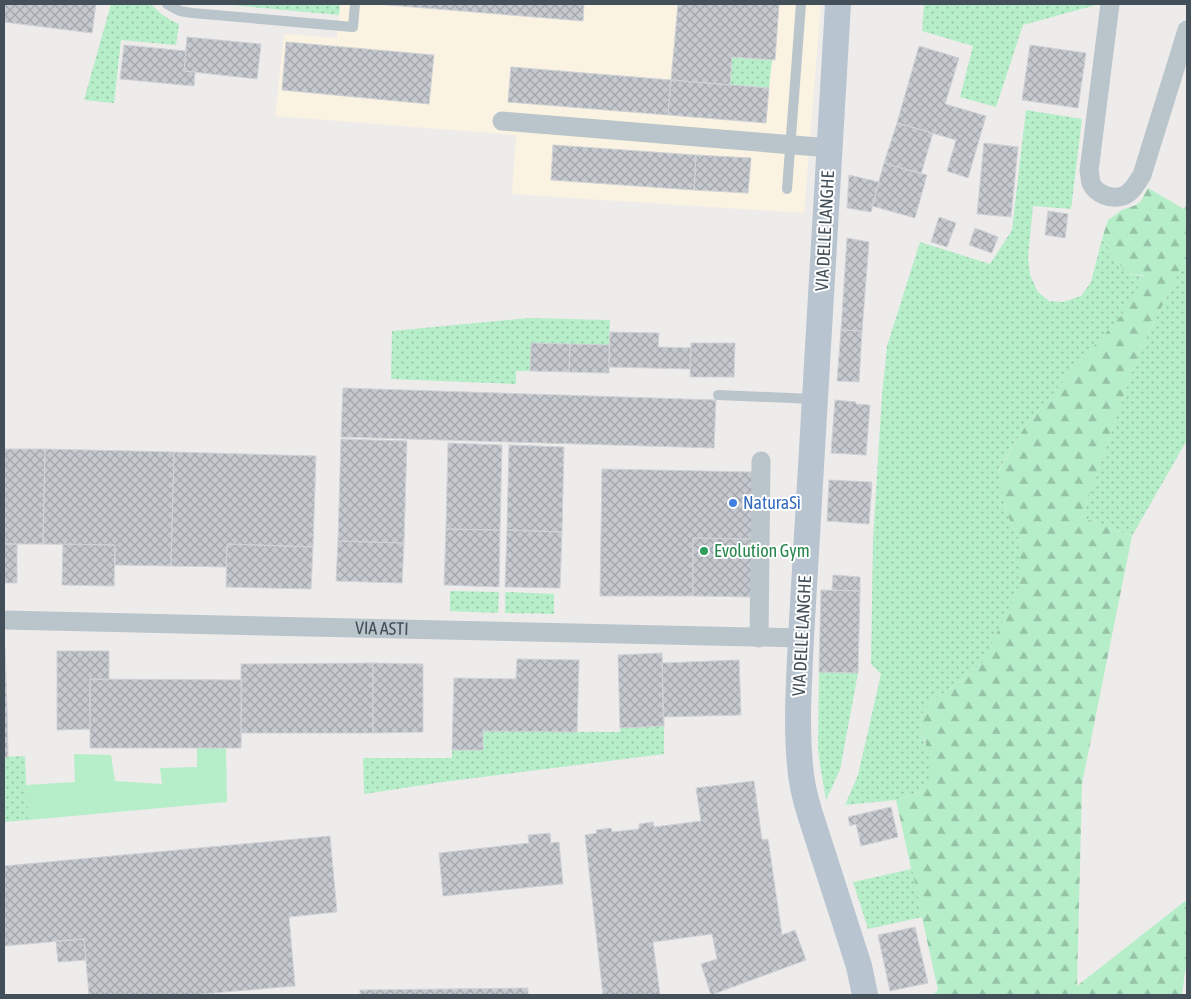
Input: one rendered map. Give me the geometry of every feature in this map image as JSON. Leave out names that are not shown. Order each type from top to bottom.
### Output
[{"type":"main road","name":"VIA DELLE LANGHE","points":[[838,4],[801,638],[798,735],[803,790],[859,966],[865,995]]},
{"type":"street","points":[[1110,4],[1089,171],[1091,182],[1105,196],[1123,196],[1131,191],[1142,175],[1187,30]]},
{"type":"street","name":"VIA DELLE LANGHE","points":[[502,121],[830,148]]},
{"type":"street","points":[[759,638],[761,461]]},
{"type":"street","name":"VIA ASTI","points":[[4,620],[801,638]]},
{"type":"lane","points":[[167,4],[180,12],[353,27],[355,4]]},
{"type":"lane","points":[[787,189],[801,4]]},
{"type":"lane","points":[[718,396],[815,399]]},
{"type":"shaded area","points":[[340,4],[821,4],[804,213],[512,194],[516,135],[275,116],[284,34],[337,38]]},
{"type":"green space","points":[[111,4],[151,4],[164,16],[179,24],[176,45],[121,40],[114,103],[84,100]]},
{"type":"green space","points":[[220,4],[340,4],[339,15]]},
{"type":"green space","points":[[924,4],[1096,5],[1023,25],[996,107],[960,97],[973,46],[922,31]]},
{"type":"green space","points":[[732,57],[772,60],[769,88],[730,85]]},
{"type":"green space","points":[[1026,110],[1082,119],[1071,209],[1033,206],[1028,257],[1030,275],[1038,292],[1049,301],[1063,302],[1081,296],[1091,282],[1102,239],[1126,274],[1145,276],[1121,316],[1024,428],[998,471],[1006,513],[1021,543],[1018,590],[982,663],[964,679],[932,701],[922,714],[920,728],[931,761],[931,779],[923,791],[896,800],[845,805],[858,775],[881,674],[871,664],[873,539],[887,346],[920,242],[990,264],[1012,230]]},
{"type":"green space","points":[[1148,188],[1184,209],[1187,204],[1187,257],[1139,352],[1082,517],[1132,536],[1082,784],[1077,986],[1185,901],[1187,903],[1187,967],[1182,995],[933,995],[938,990],[896,800],[923,791],[926,744],[920,728],[922,714],[932,701],[964,679],[982,663],[1021,543],[1006,513],[998,472],[1024,428],[1071,372],[1144,275],[1126,274],[1102,239],[1108,220],[1122,210],[1141,201]]},
{"type":"green space","points":[[1187,257],[1187,440],[1132,536],[1082,517],[1139,352]]},
{"type":"green space","points":[[529,318],[610,320],[609,345],[531,343],[530,371],[516,371],[516,384],[391,379],[392,331]]},
{"type":"green space","points":[[450,591],[499,592],[498,613],[450,611]]},
{"type":"green space","points":[[505,592],[554,594],[554,614],[505,613]]},
{"type":"green space","points":[[819,672],[858,673],[840,770],[826,800],[818,749]]},
{"type":"green space","points":[[664,726],[664,754],[364,794],[363,758],[452,758],[452,750],[483,750],[483,731],[620,732],[620,728]]},
{"type":"green space","points":[[197,748],[226,748],[227,802],[28,820],[26,785],[75,782],[74,754],[111,755],[115,781],[162,784],[160,768],[197,767]]},
{"type":"green space","points":[[25,756],[28,820],[4,822],[4,757]]},
{"type":"green space","points":[[912,869],[922,917],[868,929],[853,882]]},
{"type":"building","points":[[4,4],[96,4],[92,33],[4,22]]},
{"type":"building","points":[[376,4],[584,4],[583,21]]},
{"type":"building","points":[[678,4],[779,4],[775,60],[732,57],[730,85],[671,80]]},
{"type":"building","points":[[187,37],[261,44],[257,79],[184,71]]},
{"type":"building","points":[[286,42],[434,55],[429,104],[282,90]]},
{"type":"building","points":[[124,45],[186,51],[184,71],[195,72],[194,86],[120,79]]},
{"type":"building","points":[[1030,45],[1086,53],[1078,108],[1022,100]]},
{"type":"building","points":[[919,46],[959,58],[945,104],[986,116],[968,178],[947,171],[956,140],[897,123]]},
{"type":"building","points":[[511,67],[671,80],[668,115],[508,102]]},
{"type":"building","points":[[671,80],[769,88],[766,123],[668,115]]},
{"type":"building","points":[[897,123],[933,133],[921,174],[884,163]]},
{"type":"building","points":[[984,143],[1018,147],[1011,217],[977,214]]},
{"type":"building","points":[[553,145],[696,155],[694,190],[551,180]]},
{"type":"building","points":[[696,155],[751,158],[748,193],[694,190]]},
{"type":"building","points":[[884,163],[927,175],[915,218],[872,206]]},
{"type":"building","points":[[849,175],[879,182],[871,212],[847,208]]},
{"type":"building","points":[[1048,211],[1068,214],[1065,238],[1045,235]]},
{"type":"building","points":[[939,217],[956,223],[947,247],[931,242]]},
{"type":"building","points":[[975,228],[998,237],[992,253],[969,245]]},
{"type":"building","points":[[847,238],[869,242],[862,331],[841,330]]},
{"type":"building","points":[[841,330],[862,331],[859,382],[837,381]]},
{"type":"building","points":[[610,332],[659,333],[658,347],[691,348],[690,369],[609,367]]},
{"type":"building","points":[[531,343],[570,344],[569,372],[530,371]]},
{"type":"building","points":[[691,343],[735,343],[734,377],[690,377]]},
{"type":"building","points":[[570,344],[609,345],[609,373],[569,372]]},
{"type":"building","points":[[343,388],[716,400],[714,448],[341,437]]},
{"type":"building","points":[[835,400],[870,405],[866,455],[831,453]]},
{"type":"building","points":[[341,439],[407,441],[404,543],[338,541]]},
{"type":"building","points":[[448,443],[502,445],[500,530],[446,529]]},
{"type":"building","points":[[509,445],[564,447],[562,532],[507,530]]},
{"type":"building","points":[[4,449],[45,449],[43,544],[4,544]]},
{"type":"building","points":[[45,449],[174,452],[171,566],[115,565],[115,545],[43,544]]},
{"type":"building","points":[[174,452],[316,456],[313,547],[227,544],[226,567],[171,566]]},
{"type":"building","points":[[602,469],[753,472],[752,539],[693,538],[693,596],[600,596]]},
{"type":"building","points":[[829,480],[872,482],[869,524],[827,521]]},
{"type":"building","points":[[446,529],[500,530],[499,587],[444,585]]},
{"type":"building","points":[[507,530],[562,532],[560,588],[505,587]]},
{"type":"building","points":[[693,538],[752,539],[751,597],[693,596]]},
{"type":"building","points":[[338,541],[404,543],[402,583],[336,581]]},
{"type":"building","points":[[4,544],[17,544],[17,583],[4,583]]},
{"type":"building","points":[[63,544],[115,545],[114,586],[62,585]]},
{"type":"building","points":[[227,544],[313,547],[311,589],[226,587]]},
{"type":"building","points":[[833,575],[860,577],[860,591],[832,590]]},
{"type":"building","points":[[821,590],[860,591],[858,673],[819,672]]},
{"type":"building","points":[[5,648],[7,708],[4,708]]},
{"type":"building","points":[[57,651],[109,651],[109,680],[90,679],[90,729],[57,730]]},
{"type":"building","points":[[662,653],[664,726],[620,728],[618,655]]},
{"type":"building","points":[[517,659],[579,660],[577,732],[483,731],[483,750],[452,750],[454,678],[516,679]]},
{"type":"building","points":[[739,660],[741,715],[663,717],[662,663]]},
{"type":"building","points":[[373,663],[423,664],[423,732],[373,733]]},
{"type":"building","points":[[373,663],[373,733],[241,733],[241,664]]},
{"type":"building","points":[[90,679],[242,680],[241,748],[90,748]]},
{"type":"building","points":[[4,708],[7,708],[8,757],[4,757]]},
{"type":"building","points":[[754,781],[762,840],[768,839],[782,935],[795,930],[806,960],[711,995],[701,964],[717,959],[712,934],[653,942],[660,995],[603,995],[585,835],[597,833],[596,830],[611,828],[612,832],[639,829],[639,824],[653,822],[654,827],[701,821],[696,788]]},
{"type":"building","points":[[891,807],[898,837],[861,846],[856,824],[850,826],[848,817]]},
{"type":"building","points":[[550,833],[551,843],[559,842],[563,884],[443,896],[439,853],[529,843],[528,835]]},
{"type":"building","points":[[330,836],[337,912],[289,917],[295,986],[191,995],[89,995],[84,939],[4,946],[4,866]]},
{"type":"building","points":[[915,927],[928,983],[890,991],[878,935]]},
{"type":"building","points":[[84,939],[86,960],[58,962],[56,941]]},
{"type":"building","points":[[528,988],[528,995],[360,995],[360,990]]},
{"type":"place","name":"NaturaSì","points":[[733,503]]},
{"type":"place","name":"Evolution Gym","points":[[704,551]]}]
